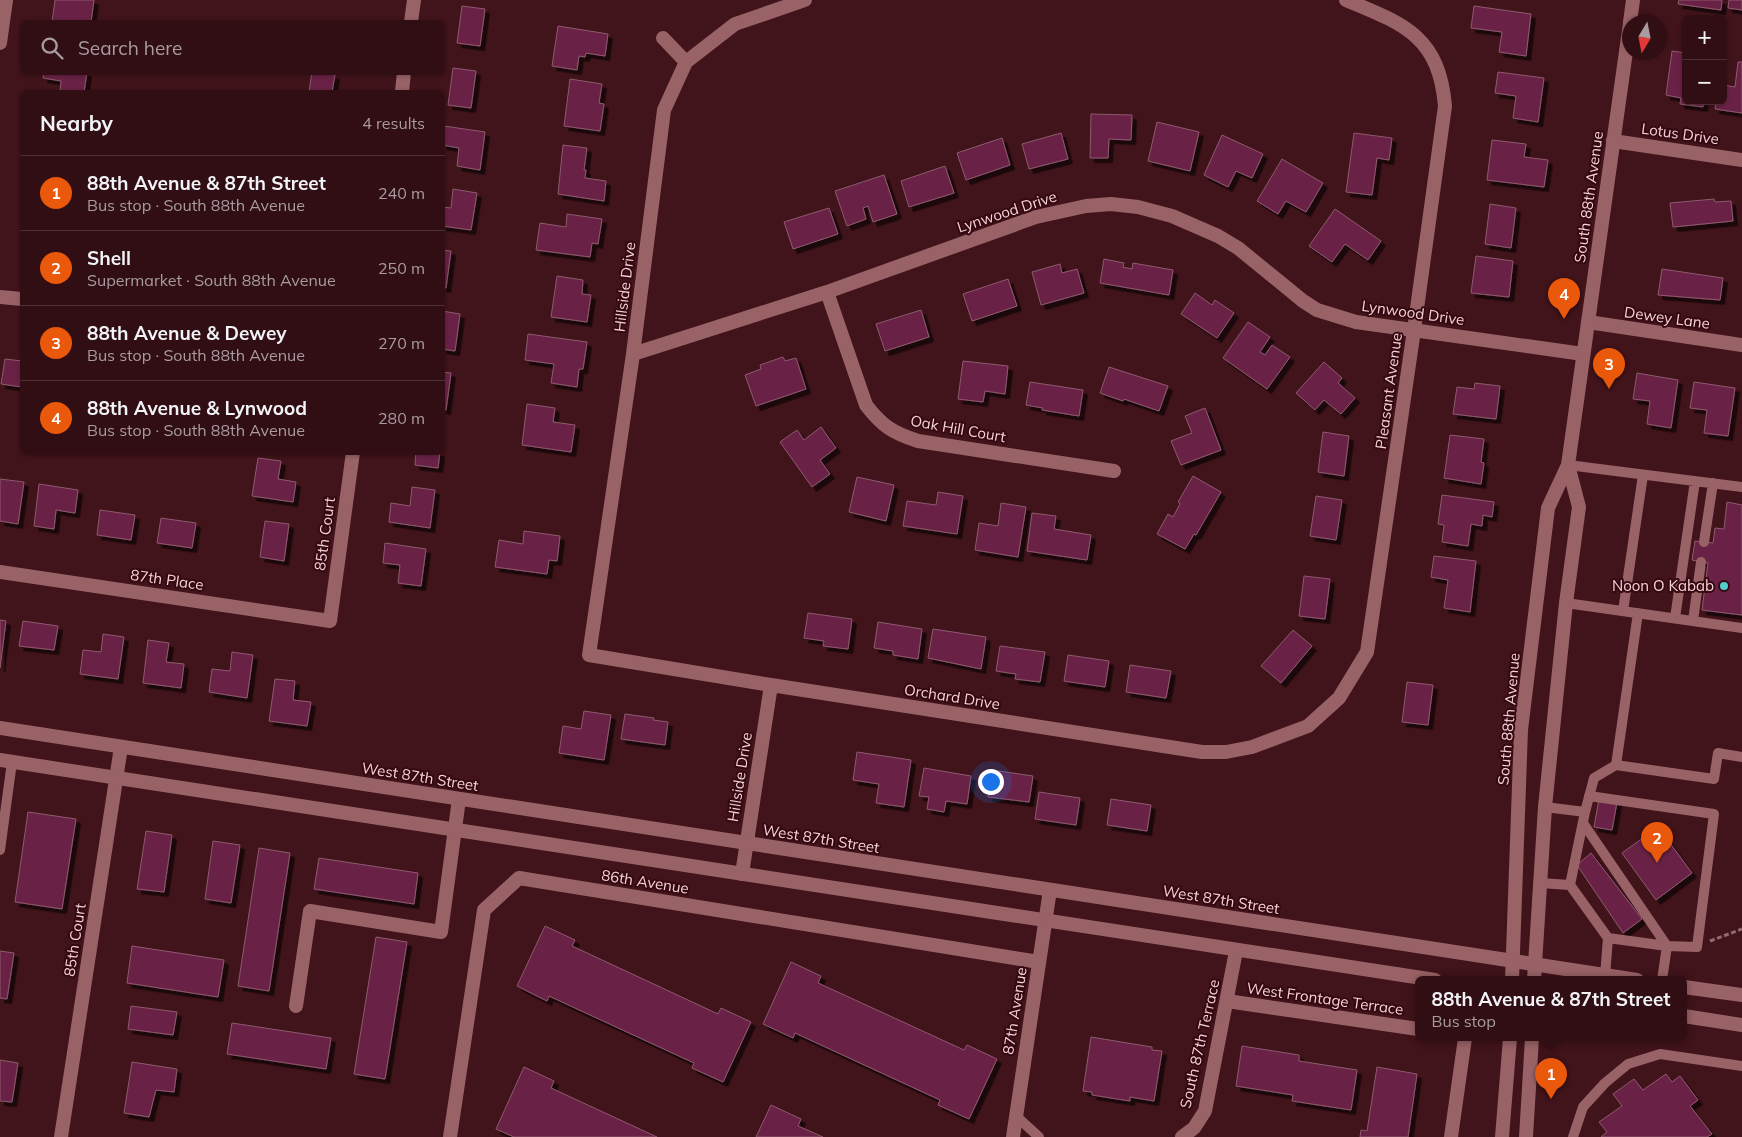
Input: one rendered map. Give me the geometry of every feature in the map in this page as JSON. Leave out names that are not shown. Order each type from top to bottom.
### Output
[{"type":"street","points":[[0,43],[6,0]]},
{"type":"street","points":[[411,20],[414,0]]},
{"type":"street","name":"Hillside Drive","points":[[589,655],[633,354],[664,110],[686,62],[735,24],[805,0]]},
{"type":"street","name":"Pleasant Avenue","points":[[1308,726],[1339,698],[1367,652],[1445,106],[1443,85],[1427,46],[1391,19],[1346,0]]},
{"type":"street","name":"South 88th Avenue","points":[[1631,15],[1633,0]]},
{"type":"street","points":[[663,38],[686,62]]},
{"type":"street","name":"South 88th Avenue","points":[[1512,976],[1521,730],[1548,508],[1568,465],[1625,60]]},
{"type":"street","points":[[402,90],[404,75]]},
{"type":"street","name":"Lotus Drive","points":[[1613,141],[1742,160]]},
{"type":"street","name":"Lynwood Drive","points":[[633,354],[827,292],[1036,217],[1067,210],[1111,204],[1138,207],[1172,216],[1218,236],[1238,248],[1303,301],[1317,310],[1356,322],[1583,354]]},
{"type":"street","name":"Oak Hill Court","points":[[827,292],[866,404],[876,418],[888,429],[918,441],[1114,471]]},
{"type":"street","points":[[0,297],[20,299]]},
{"type":"street","name":"Dewey Lane","points":[[1588,322],[1742,345]]},
{"type":"street","name":"85th Court","points":[[330,621],[353,455]]},
{"type":"street","name":"South 88th Avenue","points":[[1534,976],[1545,807],[1566,603],[1579,507],[1568,465]]},
{"type":"street","name":"87th Place","points":[[0,572],[330,621]]},
{"type":"street","name":"Orchard Drive","points":[[589,655],[1202,752],[1226,752],[1252,747],[1308,726]]},
{"type":"street","name":"Hillside Drive","points":[[742,874],[771,685]]},
{"type":"street","name":"West 87th Street","points":[[0,728],[1605,976]]},
{"type":"street","name":"85th Court","points":[[61,1137],[121,747]]},
{"type":"street","points":[[6,761],[1415,977]]},
{"type":"street","points":[[296,1006],[310,911],[441,932],[459,799]]},
{"type":"street","name":"86th Avenue","points":[[450,1137],[484,910],[519,878],[1039,962]]},
{"type":"street","name":"87th Avenue","points":[[1012,1137],[1050,890]]},
{"type":"street","name":"South 87th Terrace","points":[[1182,1137],[1194,1128],[1205,1111],[1236,951]]},
{"type":"street","points":[[1687,987],[1742,995]]},
{"type":"street","name":"West Frontage Terrace","points":[[1227,1001],[1415,1028]]},
{"type":"street","points":[[1687,1016],[1742,1024]]},
{"type":"street","points":[[1451,1137],[1465,1041]]},
{"type":"street","points":[[1502,1137],[1510,1041]]},
{"type":"street","points":[[1526,1137],[1532,1041]]},
{"type":"lane","points":[[1568,465],[1742,487]]},
{"type":"lane","points":[[1623,611],[1643,475]]},
{"type":"lane","points":[[1675,618],[1695,481]]},
{"type":"lane","points":[[1704,542],[1712,483]]},
{"type":"lane","points":[[1693,621],[1701,562]]},
{"type":"lane","points":[[1566,603],[1742,628]]},
{"type":"lane","points":[[1616,765],[1638,613]]},
{"type":"lane","points":[[1605,976],[1608,938],[1570,885],[1594,778],[1616,765],[1714,779],[1718,753],[1742,757]]},
{"type":"lane","points":[[0,850],[6,761]]},
{"type":"lane","points":[[1589,796],[1714,814],[1697,947],[1667,946],[1608,938]]},
{"type":"lane","points":[[1545,807],[1585,812]]},
{"type":"lane","points":[[1583,823],[1667,946],[1663,976]]},
{"type":"lane","points":[[1540,883],[1570,885]]},
{"type":"lane","points":[[1573,1137],[1583,1107],[1604,1083],[1628,1064],[1660,1054],[1742,1066]]},
{"type":"lane","points":[[1016,1116],[1039,1137]]},
{"type":"path","points":[[1697,947],[1742,929]]},
{"type":"building","points":[[55,0],[94,0],[91,20],[52,20]]},
{"type":"building","points":[[1679,0],[1722,0],[1721,10],[1678,4]]},
{"type":"building","points":[[1729,0],[1742,0],[1742,10],[1728,8]]},
{"type":"building","points":[[462,6],[485,9],[480,46],[457,43]]},
{"type":"building","points":[[1474,6],[1531,14],[1526,56],[1499,52],[1502,32],[1471,28]]},
{"type":"building","points":[[558,26],[608,34],[605,56],[586,53],[585,57],[579,56],[577,70],[552,66]]},
{"type":"building","points":[[1672,51],[1682,52],[1682,104],[1680,104],[1681,98],[1666,95]]},
{"type":"building","points":[[1738,62],[1742,62],[1742,113],[1715,109],[1716,105],[1727,105],[1727,86],[1735,87]]},
{"type":"building","points":[[453,68],[476,71],[471,108],[448,105]]},
{"type":"building","points":[[1498,72],[1544,78],[1538,122],[1513,118],[1516,96],[1495,93]]},
{"type":"building","points":[[44,75],[87,75],[84,90],[60,90],[61,81],[43,78]]},
{"type":"building","points":[[312,75],[335,75],[332,90],[309,90]]},
{"type":"building","points":[[570,79],[602,84],[599,103],[604,104],[600,131],[564,126]]},
{"type":"building","points":[[1688,105],[1703,105],[1703,107]]},
{"type":"building","points":[[1091,114],[1132,115],[1131,140],[1109,139],[1108,158],[1090,158]]},
{"type":"building","points":[[1157,122],[1199,132],[1190,171],[1148,161]]},
{"type":"building","points":[[445,126],[485,132],[480,170],[457,166],[459,148],[445,146]]},
{"type":"building","points":[[1061,133],[1068,159],[1029,169],[1022,144]]},
{"type":"building","points":[[1354,133],[1392,138],[1389,160],[1377,158],[1372,195],[1346,192]]},
{"type":"building","points":[[1222,135],[1263,154],[1252,178],[1236,171],[1228,187],[1204,175]]},
{"type":"building","points":[[1002,138],[1010,165],[966,180],[957,153]]},
{"type":"building","points":[[1492,140],[1526,144],[1524,157],[1548,160],[1544,187],[1487,180]]},
{"type":"building","points":[[563,145],[587,148],[584,170],[586,170],[585,178],[606,181],[604,201],[558,194]]},
{"type":"building","points":[[1282,159],[1323,183],[1306,212],[1286,201],[1278,214],[1257,201]]},
{"type":"building","points":[[945,166],[954,193],[909,207],[901,181]]},
{"type":"building","points":[[884,175],[897,214],[873,222],[868,206],[863,208],[866,219],[847,226],[835,191]]},
{"type":"building","points":[[453,189],[477,193],[471,230],[445,226],[445,207],[451,208]]},
{"type":"building","points":[[1714,199],[1715,202],[1731,201],[1733,221],[1673,227],[1670,203]]},
{"type":"building","points":[[1490,204],[1516,208],[1511,248],[1485,244]]},
{"type":"building","points":[[829,208],[838,234],[793,249],[784,222]]},
{"type":"building","points":[[1335,209],[1381,241],[1368,260],[1345,244],[1332,262],[1309,246]]},
{"type":"building","points":[[567,214],[602,219],[598,244],[592,243],[590,257],[536,250],[540,223],[566,227]]},
{"type":"building","points":[[445,250],[451,251],[445,288]]},
{"type":"building","points":[[1476,256],[1513,261],[1509,297],[1471,293]]},
{"type":"building","points":[[1104,259],[1124,263],[1123,267],[1132,269],[1133,263],[1173,270],[1169,295],[1100,283]]},
{"type":"building","points":[[1060,264],[1062,273],[1077,269],[1084,293],[1041,305],[1032,272]]},
{"type":"building","points":[[1662,269],[1723,278],[1720,300],[1658,295]]},
{"type":"building","points":[[557,276],[583,280],[582,294],[591,295],[587,322],[551,317]]},
{"type":"building","points":[[1008,279],[1017,306],[972,321],[963,294]]},
{"type":"building","points":[[1195,293],[1212,305],[1215,300],[1234,313],[1217,338],[1181,314]]},
{"type":"building","points":[[921,310],[929,337],[885,351],[876,324]]},
{"type":"building","points":[[445,312],[460,314],[455,351],[445,349]]},
{"type":"building","points":[[1248,322],[1270,337],[1260,352],[1265,355],[1272,345],[1290,357],[1267,389],[1223,358]]},
{"type":"building","points":[[528,334],[587,342],[583,369],[579,369],[577,387],[551,383],[554,364],[525,360]]},
{"type":"building","points":[[783,357],[785,361],[796,358],[806,389],[756,406],[745,375],[761,369],[760,365]]},
{"type":"building","points":[[5,359],[20,361],[20,387],[1,384]]},
{"type":"building","points":[[963,361],[1008,366],[1005,394],[985,391],[983,402],[958,399]]},
{"type":"building","points":[[1324,362],[1342,378],[1338,383],[1355,398],[1341,414],[1324,400],[1315,410],[1296,393]]},
{"type":"building","points":[[1109,367],[1168,386],[1159,411],[1100,393]]},
{"type":"building","points":[[445,372],[451,373],[445,410]]},
{"type":"building","points":[[1637,373],[1678,380],[1671,428],[1647,424],[1650,401],[1633,399]]},
{"type":"building","points":[[1030,382],[1083,390],[1079,416],[1042,410],[1043,408],[1026,405]]},
{"type":"building","points":[[1694,382],[1735,388],[1728,436],[1704,433],[1707,410],[1690,408]]},
{"type":"building","points":[[1475,383],[1500,386],[1496,419],[1453,414],[1457,387],[1474,389]]},
{"type":"building","points":[[527,404],[555,408],[553,422],[575,425],[571,452],[522,445]]},
{"type":"building","points":[[1205,408],[1221,450],[1181,465],[1171,441],[1192,433],[1185,416]]},
{"type":"building","points":[[821,427],[836,448],[820,460],[830,474],[812,487],[780,442],[797,430],[804,440]]},
{"type":"building","points":[[1323,432],[1349,436],[1344,476],[1318,472]]},
{"type":"building","points":[[1450,435],[1484,439],[1481,462],[1484,463],[1481,484],[1444,478]]},
{"type":"building","points":[[416,455],[440,455],[438,468],[415,465]]},
{"type":"building","points":[[258,458],[281,461],[278,479],[296,482],[293,502],[252,496]]},
{"type":"building","points":[[1193,476],[1221,492],[1196,535],[1194,534],[1185,549],[1157,534],[1168,514],[1173,517],[1180,504],[1178,502]]},
{"type":"building","points":[[857,477],[894,485],[886,521],[849,512]]},
{"type":"building","points":[[0,479],[24,482],[18,524],[0,521]]},
{"type":"building","points":[[39,484],[78,490],[75,513],[56,510],[54,529],[34,526]]},
{"type":"building","points":[[412,487],[435,490],[430,528],[389,522],[391,503],[410,506]]},
{"type":"building","points":[[938,492],[963,496],[957,534],[903,526],[907,501],[936,505]]},
{"type":"building","points":[[1442,495],[1494,502],[1492,517],[1483,515],[1482,526],[1471,524],[1468,546],[1442,542],[1444,525],[1438,524]]},
{"type":"building","points":[[1316,496],[1342,500],[1336,540],[1310,536]]},
{"type":"building","points":[[1727,502],[1742,505],[1742,615],[1702,610],[1708,563],[1692,560],[1695,541],[1713,543],[1715,528],[1724,529]]},
{"type":"building","points":[[1001,503],[1026,507],[1018,557],[975,550],[979,523],[998,526]]},
{"type":"building","points":[[100,510],[135,515],[131,540],[97,535]]},
{"type":"building","points":[[1032,513],[1056,516],[1054,529],[1091,535],[1087,560],[1027,551]]},
{"type":"building","points":[[161,518],[196,523],[192,548],[157,543]]},
{"type":"building","points":[[265,521],[289,524],[284,561],[260,557]]},
{"type":"building","points":[[524,531],[560,536],[557,561],[549,560],[547,574],[495,567],[499,540],[523,544]]},
{"type":"building","points":[[385,543],[426,549],[421,586],[398,583],[400,565],[383,563]]},
{"type":"building","points":[[1434,556],[1476,561],[1470,612],[1444,608],[1448,580],[1431,577]]},
{"type":"building","points":[[1304,576],[1330,579],[1325,619],[1299,616]]},
{"type":"building","points":[[808,613],[852,619],[848,649],[823,646],[824,641],[804,638]]},
{"type":"building","points":[[0,620],[6,621],[0,668]]},
{"type":"building","points":[[23,621],[58,626],[54,650],[19,646]]},
{"type":"building","points":[[878,622],[922,629],[918,659],[893,655],[893,651],[874,648]]},
{"type":"building","points":[[933,629],[986,637],[981,669],[928,658]]},
{"type":"building","points":[[1293,630],[1312,646],[1281,683],[1261,666]]},
{"type":"building","points":[[103,634],[124,637],[118,679],[80,674],[83,650],[101,652]]},
{"type":"building","points":[[148,640],[169,643],[166,662],[184,664],[181,688],[143,683]]},
{"type":"building","points":[[1000,646],[1045,652],[1040,682],[1015,679],[1016,674],[996,671]]},
{"type":"building","points":[[232,652],[253,655],[247,698],[209,692],[212,669],[230,671]]},
{"type":"building","points":[[1068,655],[1109,661],[1105,687],[1064,681]]},
{"type":"building","points":[[1130,665],[1171,671],[1166,698],[1126,692]]},
{"type":"building","points":[[275,679],[295,681],[293,700],[311,702],[307,726],[269,721]]},
{"type":"building","points":[[1407,682],[1433,685],[1428,725],[1402,722]]},
{"type":"building","points":[[584,711],[611,715],[604,760],[559,753],[563,726],[581,729]]},
{"type":"building","points":[[625,714],[668,722],[665,745],[621,739]]},
{"type":"building","points":[[857,752],[911,760],[904,807],[876,803],[879,784],[853,780]]},
{"type":"building","points":[[924,768],[971,776],[967,804],[946,801],[944,812],[927,809],[929,797],[919,796]]},
{"type":"building","points":[[992,770],[1033,776],[1029,802],[988,797]]},
{"type":"building","points":[[1039,792],[1080,798],[1076,825],[1035,819]]},
{"type":"building","points":[[1111,799],[1151,805],[1147,831],[1107,825]]},
{"type":"building","points":[[1599,799],[1617,802],[1612,830],[1594,827]]},
{"type":"building","points":[[28,812],[76,819],[62,909],[15,902]]},
{"type":"building","points":[[1658,827],[1692,873],[1656,900],[1622,853]]},
{"type":"building","points":[[146,831],[172,835],[164,892],[137,889]]},
{"type":"building","points":[[213,841],[240,845],[231,903],[205,899]]},
{"type":"building","points":[[259,848],[290,853],[269,991],[238,986]]},
{"type":"building","points":[[1591,853],[1642,919],[1623,933],[1577,865]]},
{"type":"building","points":[[319,858],[418,873],[414,904],[314,889]]},
{"type":"building","points":[[545,926],[575,940],[572,946],[718,1014],[721,1008],[751,1022],[723,1082],[692,1068],[694,1063],[549,996],[547,1001],[517,986]]},
{"type":"building","points":[[376,937],[407,942],[385,1079],[354,1074]]},
{"type":"building","points":[[132,946],[224,960],[218,997],[127,983]]},
{"type":"building","points":[[0,951],[14,953],[7,999],[0,998]]},
{"type":"building","points":[[791,962],[821,976],[818,983],[964,1050],[967,1045],[997,1059],[969,1119],[938,1105],[940,1100],[795,1033],[793,1038],[763,1024]]},
{"type":"building","points":[[131,1006],[177,1012],[173,1035],[128,1029]]},
{"type":"building","points":[[232,1023],[331,1038],[326,1069],[227,1054]]},
{"type":"building","points":[[1091,1037],[1152,1047],[1152,1050],[1162,1051],[1154,1101],[1130,1097],[1130,1101],[1092,1095],[1092,1092],[1083,1091]]},
{"type":"building","points":[[1242,1046],[1299,1055],[1299,1061],[1357,1070],[1351,1110],[1292,1101],[1293,1095],[1236,1086]]},
{"type":"building","points":[[0,1060],[18,1063],[12,1102],[0,1101]]},
{"type":"building","points":[[132,1062],[177,1069],[174,1092],[156,1090],[149,1117],[124,1113]]},
{"type":"building","points":[[524,1067],[554,1081],[551,1088],[657,1137],[514,1137],[496,1129]]},
{"type":"building","points":[[1377,1067],[1417,1074],[1408,1137],[1360,1137],[1361,1130],[1367,1131]]},
{"type":"building","points":[[1666,1074],[1672,1082],[1680,1076],[1698,1100],[1690,1106],[1712,1134],[1707,1137],[1601,1137],[1607,1132],[1599,1122],[1622,1106],[1613,1094],[1634,1079],[1643,1090]]},
{"type":"building","points":[[771,1105],[801,1119],[798,1126],[823,1137],[756,1137]]},
{"type":"place","name":"88th Avenue & Lynwood","points":[[1564,319]]},
{"type":"place","name":"88th Avenue & Dewey","points":[[1609,389]]},
{"type":"place","name":"Noon O Kabab","points":[[1724,586]]},
{"type":"place","name":"Shell","points":[[1657,863]]},
{"type":"place","name":"88th Avenue & 87th Street","points":[[1551,1099]]}]
